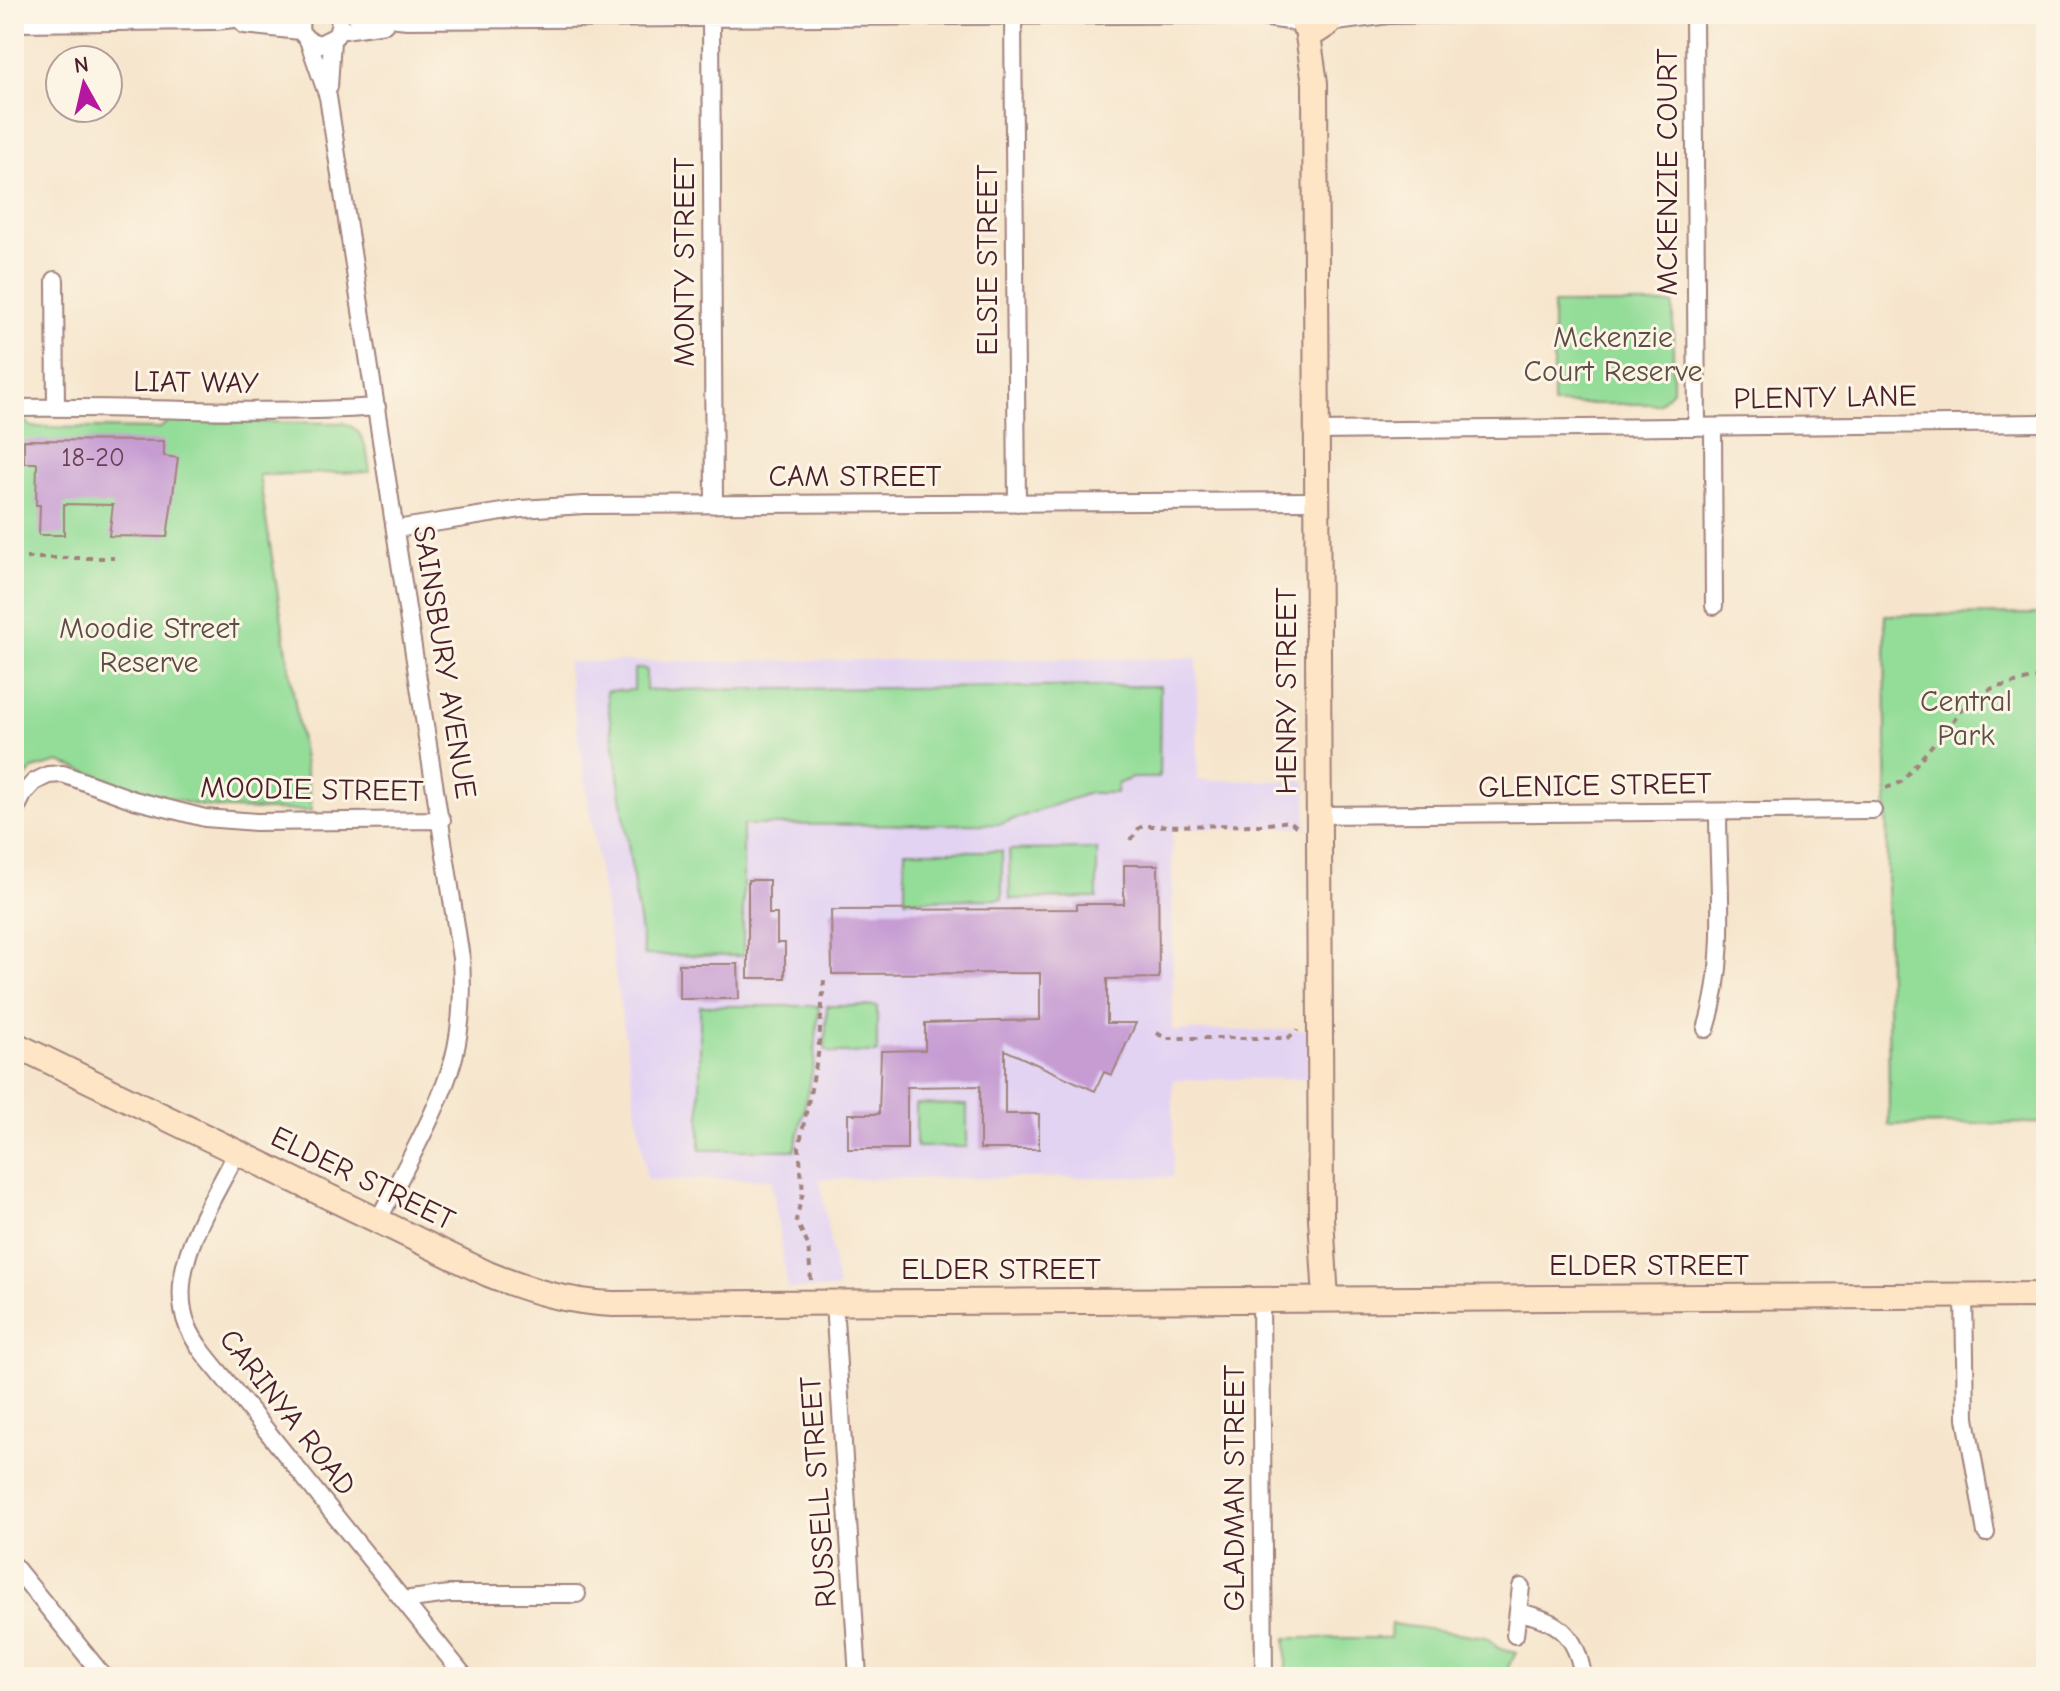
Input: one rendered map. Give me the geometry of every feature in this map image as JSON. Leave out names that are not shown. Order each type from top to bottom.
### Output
[{"type":"street","points":[[215,21],[283,14]]},
{"type":"street","name":"SAINSBURY AVENUE","points":[[328,97],[338,14]]},
{"type":"street","points":[[354,14],[407,20],[1252,14],[1315,22],[1387,14],[1461,14]]},
{"type":"street","name":"MCKENZIE COURT","points":[[1694,14],[1705,427],[1714,606]]},
{"type":"street","name":"ELSIE STREET","points":[[1013,16],[1017,503]]},
{"type":"street","name":"MONTY STREET","points":[[711,18],[714,505]]},
{"type":"street","points":[[14,23],[215,21],[303,28],[320,44],[335,36],[407,20]]},
{"type":"street","name":"HENRY STREET","points":[[1315,22],[1317,501],[1310,824],[1326,1299]]},
{"type":"street","name":"SAINSBURY AVENUE","points":[[303,28],[328,97],[461,958],[462,1007],[458,1037],[439,1097],[378,1221]]},
{"type":"street","points":[[55,280],[56,407]]},
{"type":"street","name":"LIAT WAY","points":[[14,408],[238,412],[377,407]]},
{"type":"street","name":"PLENTY LANE","points":[[1316,431],[2046,423]]},
{"type":"street","name":"CAM STREET","points":[[396,529],[521,509],[584,505],[1317,501]]},
{"type":"street","name":"MOODIE STREET","points":[[14,813],[24,793],[34,782],[48,775],[63,774],[134,800],[205,818],[256,822],[442,820]]},
{"type":"street","name":"GLENICE STREET","points":[[1310,824],[1873,810]]},
{"type":"street","points":[[1706,1029],[1715,997],[1719,965],[1718,812]]},
{"type":"street","name":"ELDER STREET","points":[[14,1044],[488,1274],[555,1298],[613,1304],[2046,1295]]},
{"type":"street","name":"CARINYA ROAD","points":[[237,1152],[184,1266],[181,1300],[189,1331],[465,1677]]},
{"type":"street","points":[[1964,1295],[1966,1418],[1986,1533]]},
{"type":"street","name":"GLADMAN STREET","points":[[1261,1299],[1264,1677]]},
{"type":"street","name":"RUSSELL STREET","points":[[834,1303],[858,1677]]},
{"type":"street","points":[[14,1566],[104,1677]]},
{"type":"street","points":[[1515,1635],[1521,1587]]},
{"type":"street","points":[[403,1600],[449,1594],[577,1594]]},
{"type":"street","points":[[1518,1612],[1542,1617],[1566,1633],[1575,1645],[1583,1677]]},
{"type":"path","points":[[14,558],[114,558]]},
{"type":"path","points":[[1886,788],[1901,782],[1972,698],[1993,688],[2046,676]]},
{"type":"path","points":[[1131,840],[1144,826],[1261,825],[1290,821],[1310,824]]},
{"type":"path","points":[[811,1280],[808,1245],[796,1215],[803,1192],[799,1147],[818,1055],[824,980]]},
{"type":"path","points":[[1157,1033],[1165,1038],[1288,1038],[1302,1025]]},
{"type":"shaded area","points":[[1197,658],[1198,780],[1306,781],[1306,828],[1172,829],[1173,1031],[1309,1030],[1308,1078],[1173,1080],[1173,1177],[820,1179],[838,1289],[788,1289],[771,1179],[647,1180],[567,662]]},
{"type":"green space","name":"Mckenzie Court Reserve","points":[[1553,304],[1673,304],[1673,390],[1658,404],[1553,404]]},
{"type":"green space","name":"Moodie Street Reserve","points":[[14,419],[22,419],[32,427],[159,429],[169,421],[343,423],[361,436],[370,472],[259,475],[312,811],[197,805],[141,791],[59,762],[33,769],[14,788]]},
{"type":"green space","name":"Central Park","points":[[2046,614],[2046,1123],[1889,1125],[1885,615]]},
{"type":"green space","points":[[634,669],[646,669],[646,690],[1160,686],[1159,778],[1132,778],[1117,784],[1116,793],[1089,793],[1000,824],[743,825],[743,956],[644,955],[606,691],[634,690]]},
{"type":"green space","points":[[1097,849],[1097,898],[1010,899],[1009,850]]},
{"type":"green space","points":[[905,851],[1002,851],[1002,899],[905,900]]},
{"type":"green space","points":[[700,1006],[819,1006],[814,1063],[795,1150],[700,1150]]},
{"type":"green space","points":[[827,1006],[877,1006],[877,1053],[832,1053],[825,1049]]},
{"type":"green space","points":[[916,1104],[967,1105],[967,1147],[916,1147]]},
{"type":"green space","points":[[1391,1624],[1486,1637],[1498,1648],[1516,1653],[1503,1677],[1286,1677],[1286,1638],[1390,1638]]},
{"type":"building","points":[[24,440],[164,441],[164,456],[178,458],[167,537],[109,536],[113,505],[64,504],[64,535],[39,535],[37,463],[24,463]]},
{"type":"building","points":[[1124,865],[1158,865],[1159,978],[1107,979],[1107,1023],[1136,1023],[1112,1075],[1104,1072],[1095,1091],[1005,1050],[1005,1114],[1039,1114],[1039,1149],[980,1149],[980,1086],[907,1087],[907,1149],[848,1149],[848,1114],[879,1114],[881,1051],[925,1050],[925,1023],[1040,1020],[1040,973],[832,974],[831,910],[1077,909],[1077,904],[1124,904]]},
{"type":"building","points":[[748,880],[769,880],[769,914],[777,914],[777,943],[785,943],[785,978],[748,978]]},
{"type":"building","points":[[679,964],[738,964],[739,999],[679,999]]}]
